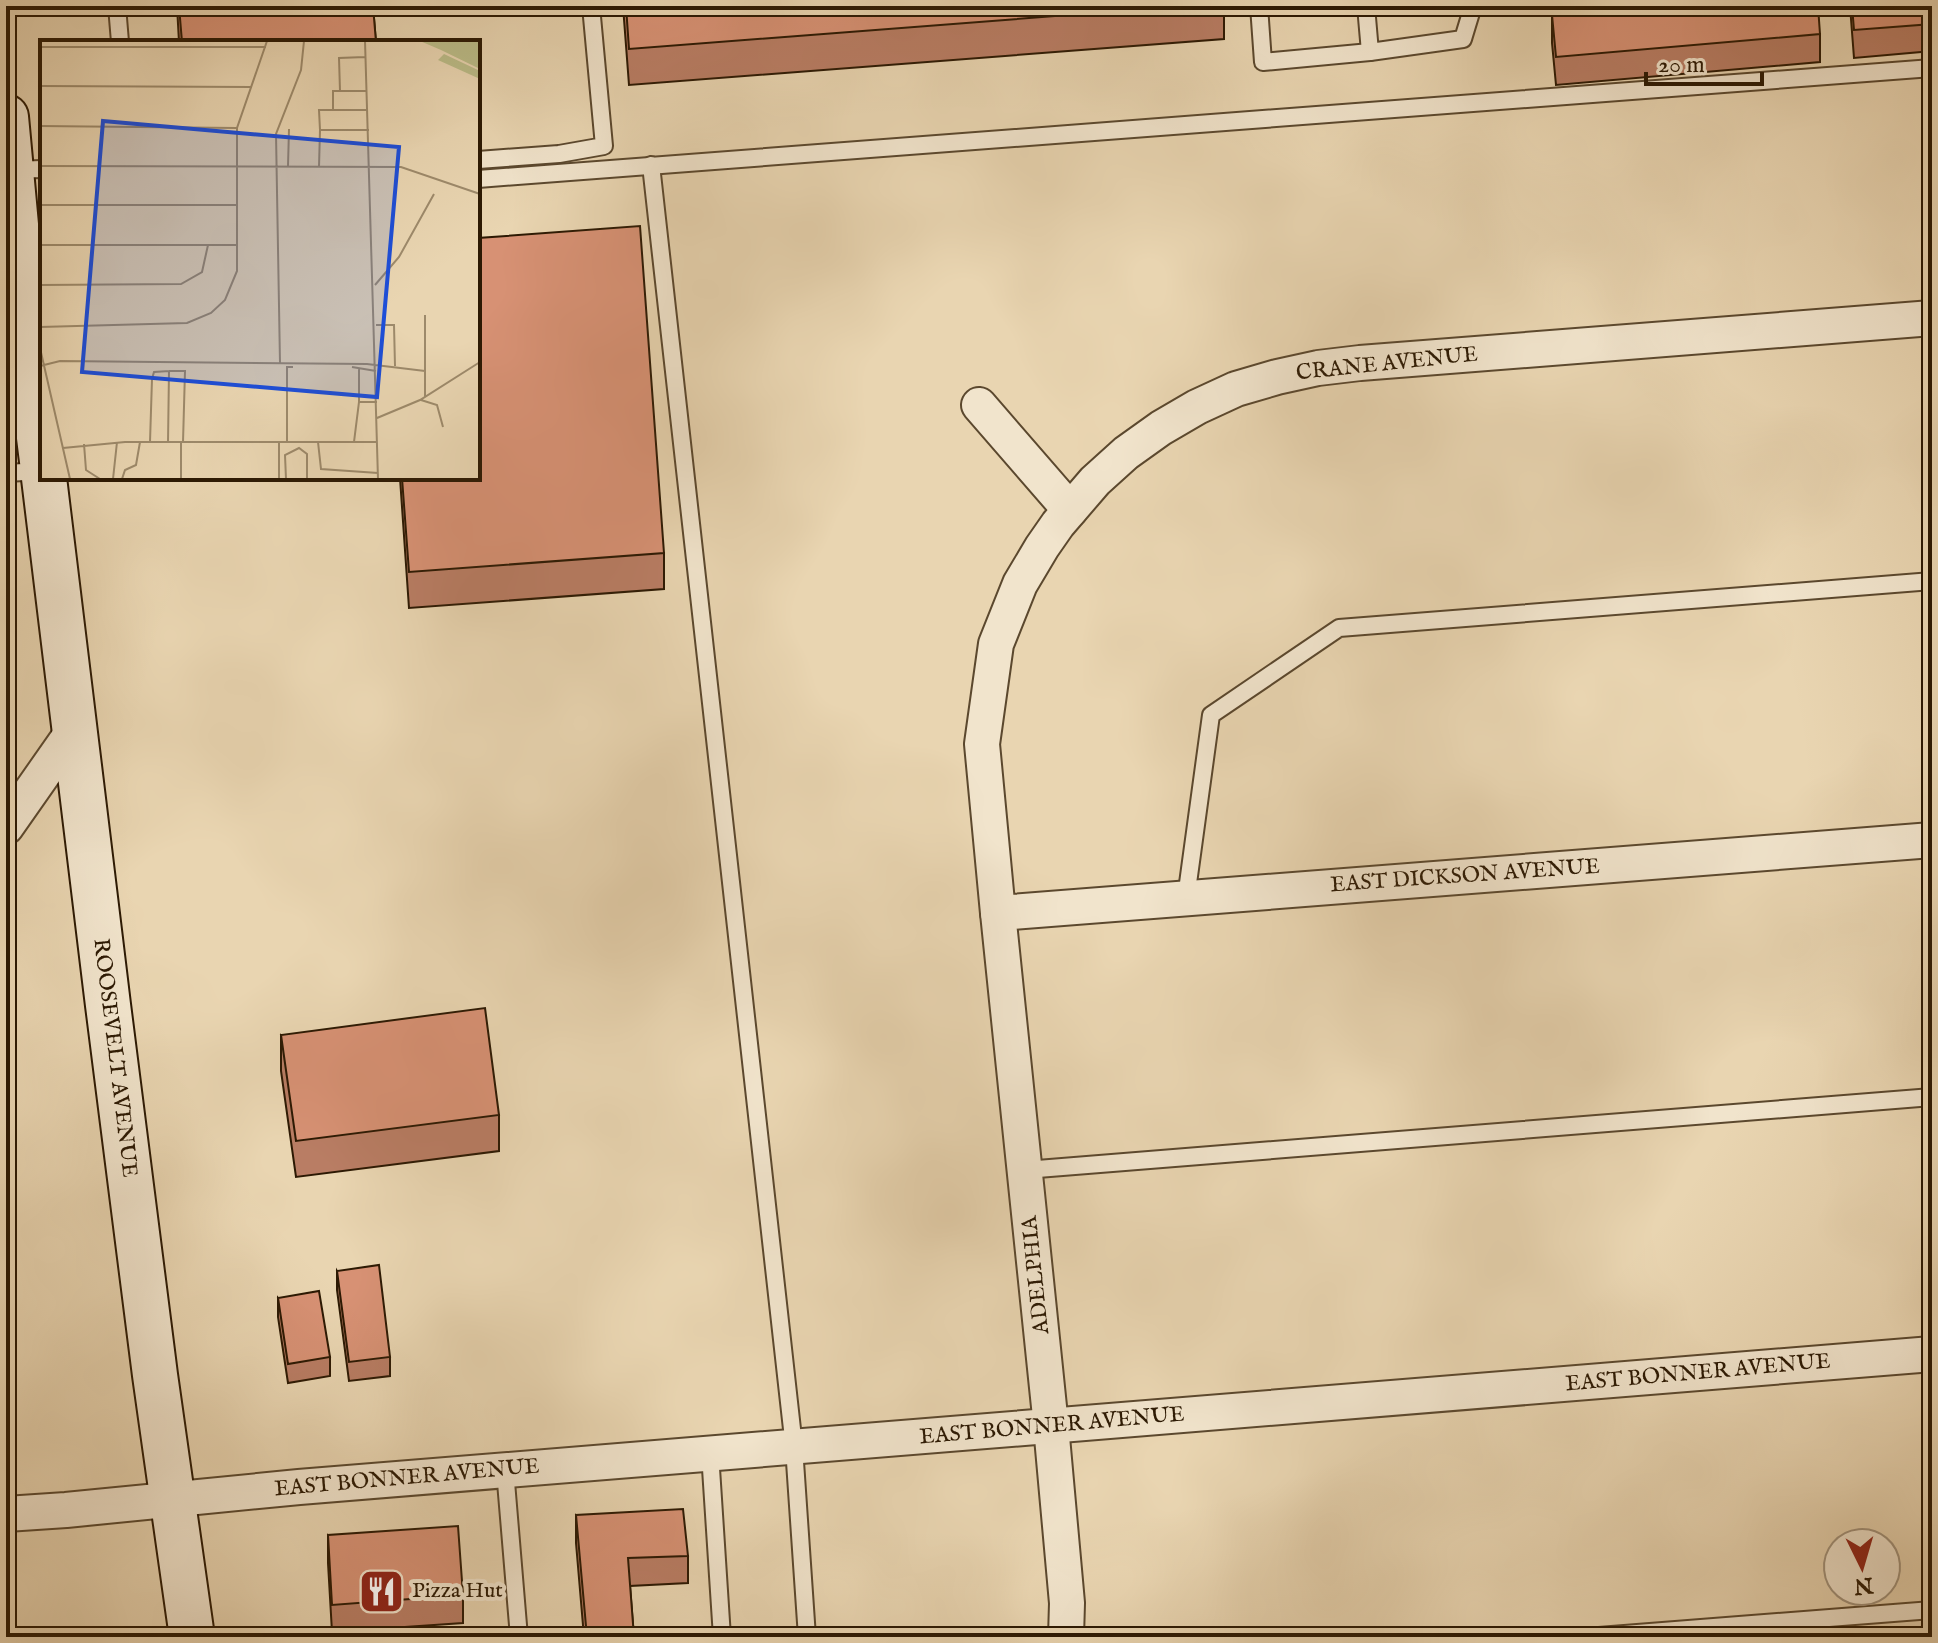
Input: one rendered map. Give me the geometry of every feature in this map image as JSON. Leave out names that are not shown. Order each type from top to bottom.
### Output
[{"type":"main road","points":[[6,117],[26,170],[16,213],[27,343],[40,445]]},
{"type":"main road","name":"ROOSEVELT AVENUE","points":[[44,480],[128,1159],[192,1637]]},
{"type":"street","name":"CRANE AVENUE","points":[[998,913],[982,744],[996,644],[1020,584],[1042,547],[1070,510],[1095,481],[1126,453],[1161,428],[1236,389],[1318,368],[1932,318]]},
{"type":"street","points":[[979,405],[1070,510]]},
{"type":"street","points":[[6,827],[74,730]]},
{"type":"street","name":"EAST DICKSON AVENUE","points":[[998,913],[1932,840]]},
{"type":"street","name":"ADELPHIA","points":[[998,913],[1051,1426],[1067,1603],[1066,1637]]},
{"type":"street","name":"EAST BONNER AVENUE","points":[[6,1514],[505,1470],[1932,1354]]},
{"type":"lane","points":[[117,6],[120,40]]},
{"type":"lane","points":[[480,160],[559,154],[604,146],[591,6]]},
{"type":"lane","points":[[1259,6],[1263,62],[1463,39],[1473,6]]},
{"type":"lane","points":[[1366,6],[1370,52]]},
{"type":"lane","points":[[480,179],[1932,68]]},
{"type":"lane","points":[[651,165],[794,1447],[807,1637]]},
{"type":"lane","points":[[6,473],[40,471]]},
{"type":"lane","points":[[1186,898],[1211,715],[1339,628],[1932,581]]},
{"type":"lane","points":[[1025,1170],[1932,1097]]},
{"type":"lane","points":[[710,1453],[722,1637]]},
{"type":"lane","points":[[505,1470],[519,1637]]},
{"type":"lane","points":[[1586,1637],[1932,1610]]},
{"type":"building","points":[[179,6],[373,6],[376,40],[182,40]]},
{"type":"building","points":[[626,6],[1185,6],[629,49]]},
{"type":"building","points":[[1657,6],[1818,6],[1820,34],[1556,57],[1552,15]]},
{"type":"building","points":[[1852,6],[1932,6],[1932,24],[1854,30]]},
{"type":"building","points":[[640,226],[664,553],[409,572],[402,480],[480,480],[480,238]]},
{"type":"building","points":[[485,1008],[499,1115],[296,1141],[281,1035]]},
{"type":"building","points":[[379,1265],[390,1357],[349,1362],[337,1271]]},
{"type":"building","points":[[319,1291],[330,1357],[288,1364],[278,1298]]},
{"type":"building","points":[[683,1509],[688,1556],[628,1558],[634,1637],[587,1637],[576,1515]]},
{"type":"building","points":[[458,1526],[463,1595],[332,1605],[328,1535]]},
{"type":"place","name":"Pizza Hut","points":[[381,1591]]}]
